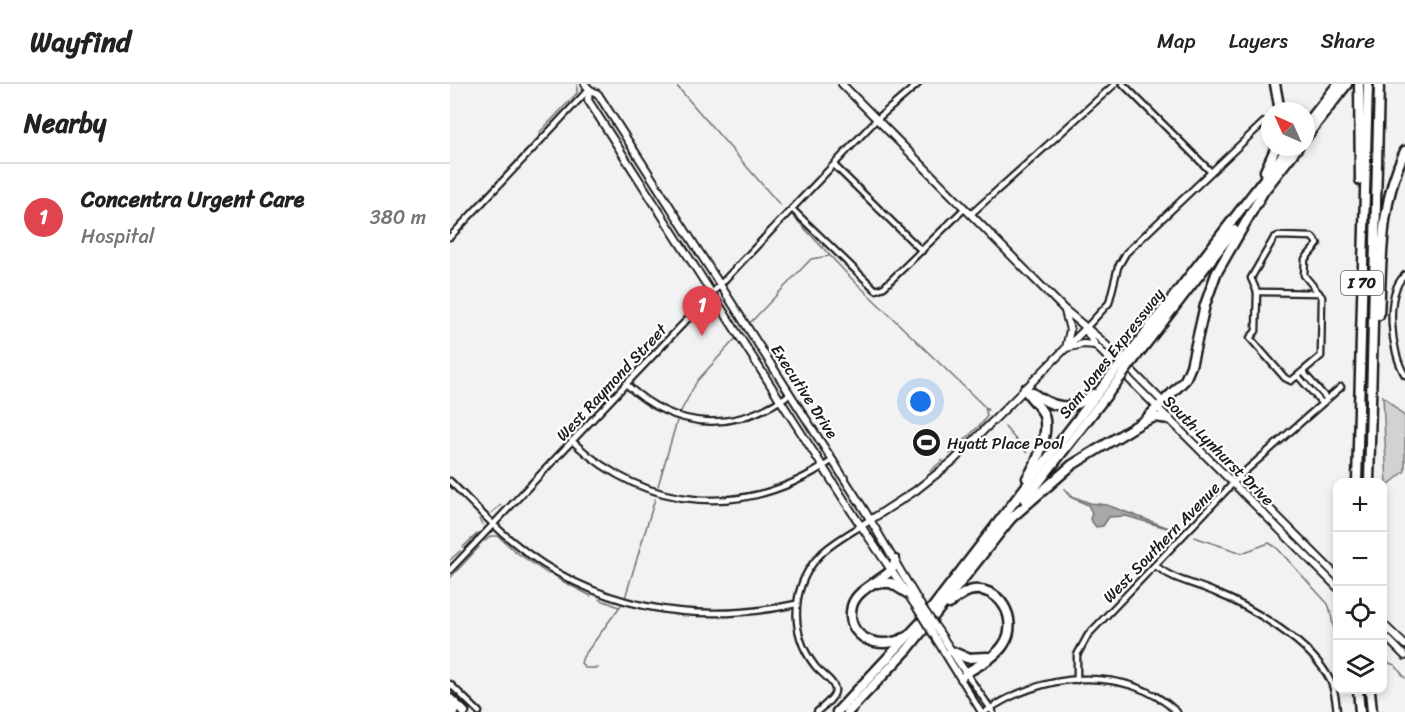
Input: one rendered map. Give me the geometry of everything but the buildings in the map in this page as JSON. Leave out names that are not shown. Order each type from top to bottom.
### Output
[{"type":"highway","points":[[1275,84],[1278,102]]},
{"type":"highway","points":[[1315,113],[1338,84]]},
{"type":"highway","points":[[1315,125],[1347,84]]},
{"type":"highway","points":[[1359,84],[1359,237],[1363,266]]},
{"type":"highway","name":"I 70","points":[[1357,478],[1368,84]]},
{"type":"highway","name":"I 70","points":[[1368,478],[1379,84]]},
{"type":"highway","points":[[1371,379],[1387,206],[1392,183],[1405,151]]},
{"type":"highway","points":[[1239,212],[1263,175],[1272,156]]},
{"type":"highway","name":"Sam Jones Expressway","points":[[1132,356],[1282,156]]},
{"type":"highway","name":"Sam Jones Expressway","points":[[836,712],[909,634],[1291,156]]},
{"type":"highway","points":[[1144,421],[1188,374],[1205,305],[1216,274],[1262,194]]},
{"type":"highway","points":[[1025,389],[1046,404],[1070,407],[1088,398],[1114,379]]},
{"type":"highway","name":"Sam Jones Expressway","points":[[848,712],[939,611],[1114,379]]},
{"type":"highway","points":[[1010,507],[1034,466],[1045,424],[1041,410],[1025,389]]},
{"type":"highway","points":[[1009,520],[1072,465],[1144,421],[1155,417],[1169,419]]},
{"type":"highway","points":[[895,560],[891,571],[858,593],[853,602],[851,617],[857,632],[867,640],[880,645],[893,643],[909,634]]},
{"type":"highway","points":[[871,584],[891,583],[907,593]]},
{"type":"highway","points":[[939,611],[968,592],[981,591],[996,597],[1006,609],[1010,626],[1004,645],[964,676]]},
{"type":"highway","points":[[951,651],[972,659],[993,655]]},
{"type":"highway","points":[[1358,694],[1360,712]]},
{"type":"highway","points":[[1370,694],[1372,712]]},
{"type":"highway","points":[[450,699],[464,712]]},
{"type":"highway","points":[[450,709],[453,712]]},
{"type":"street","name":"South Lynhurst Drive","points":[[842,84],[1064,309],[1085,329],[1100,339],[1336,586]]},
{"type":"street","name":"West Raymond Street","points":[[450,570],[876,120],[918,84]]},
{"type":"street","points":[[971,213],[1115,84]]},
{"type":"street","points":[[1123,84],[1211,172]]},
{"type":"street","points":[[450,237],[587,87]]},
{"type":"street","name":"Executive Drive","points":[[587,87],[598,94],[871,520],[919,606],[989,711]]},
{"type":"street","name":"Executive Drive","points":[[587,87],[588,100],[861,526],[891,571],[919,606]]},
{"type":"street","points":[[817,712],[832,697],[835,690],[833,684],[816,667],[805,650],[798,629],[796,604],[804,579],[815,561],[831,546],[946,467],[1085,329],[1108,303],[1118,267],[1124,255],[1261,125]]},
{"type":"street","points":[[834,165],[922,251]]},
{"type":"street","points":[[792,209],[872,288],[878,290],[965,208]]},
{"type":"street","points":[[1312,237],[1318,244],[1305,259],[1304,275],[1323,297],[1321,356],[1292,381],[1285,379],[1250,339],[1256,331],[1257,292],[1251,278],[1274,238],[1312,237]]},
{"type":"street","points":[[1405,275],[1397,286],[1393,316],[1393,342],[1398,364],[1405,375]]},
{"type":"street","points":[[1257,292],[1319,293]]},
{"type":"street","points":[[1064,309],[1070,330],[1066,348]]},
{"type":"street","name":"South Lynhurst Drive","points":[[1085,329],[1095,345],[1160,404],[1169,419],[1333,572]]},
{"type":"street","points":[[1066,348],[1083,344],[1095,345]]},
{"type":"street","points":[[1300,374],[1327,399]]},
{"type":"street","points":[[1300,374],[1322,403]]},
{"type":"street","points":[[626,384],[657,408],[698,421],[740,418],[758,413],[790,393]]},
{"type":"street","name":"West Southern Avenue","points":[[1077,680],[1076,660],[1084,641],[1236,481],[1341,387]]},
{"type":"street","points":[[572,441],[594,461],[629,482],[655,492],[691,500],[732,500],[763,494],[794,483],[833,460]]},
{"type":"street","points":[[450,481],[493,524],[551,570],[579,585],[626,603],[660,610],[701,614],[746,612],[796,604]]},
{"type":"street","points":[[1155,565],[1172,577],[1240,604],[1293,640],[1328,676],[1334,691],[1337,712]]},
{"type":"street","points":[[1387,626],[1405,645]]},
{"type":"street","name":"Executive Drive","points":[[937,634],[951,651],[981,712]]},
{"type":"street","points":[[1387,637],[1405,656]]},
{"type":"street","points":[[989,711],[1030,688],[1077,680],[1130,684],[1157,696],[1177,712]]},
{"type":"street","points":[[450,684],[479,712]]},
{"type":"shaded area","points":[[1383,396],[1405,417],[1405,471],[1387,486]]},
{"type":"shaded area","points":[[1064,488],[1074,497],[1090,503],[1107,505],[1177,531],[1126,516],[1109,517],[1103,526],[1096,527],[1090,519],[1092,513],[1088,505],[1070,497]]},
{"type":"waterway","points":[[540,132],[577,93],[577,84]]},
{"type":"waterway","points":[[675,84],[780,205]]},
{"type":"waterway","points":[[792,215],[850,277],[988,410]]},
{"type":"waterway","points":[[750,323],[811,259],[829,256]]},
{"type":"waterway","points":[[680,413],[697,381],[736,338]]},
{"type":"waterway","points":[[950,454],[983,422],[987,416],[985,407]]},
{"type":"waterway","points":[[658,486],[677,421]]},
{"type":"waterway","points":[[1005,427],[1027,453]]},
{"type":"waterway","points":[[930,471],[943,460]]},
{"type":"waterway","points":[[625,598],[655,499]]},
{"type":"waterway","points":[[491,513],[501,505]]},
{"type":"waterway","points":[[479,519],[483,525]]},
{"type":"waterway","points":[[463,547],[478,533]]},
{"type":"waterway","points":[[485,541],[491,536],[498,536],[517,553],[548,574]]},
{"type":"waterway","points":[[1194,537],[1242,553],[1269,543],[1277,548],[1328,604],[1333,624]]},
{"type":"waterway","points":[[450,578],[479,547]]},
{"type":"waterway","points":[[450,560],[460,551]]},
{"type":"waterway","points":[[558,579],[591,596]]},
{"type":"waterway","points":[[599,599],[619,607]]},
{"type":"waterway","points":[[598,668],[585,668],[581,663],[583,657],[621,605]]},
{"type":"waterway","points":[[1387,663],[1395,665],[1405,678]]},
{"type":"place","name":"Concentra Urgent Care","points":[[702,336]]},
{"type":"place","name":"Hyatt Place Pool","points":[[926,443]]}]
